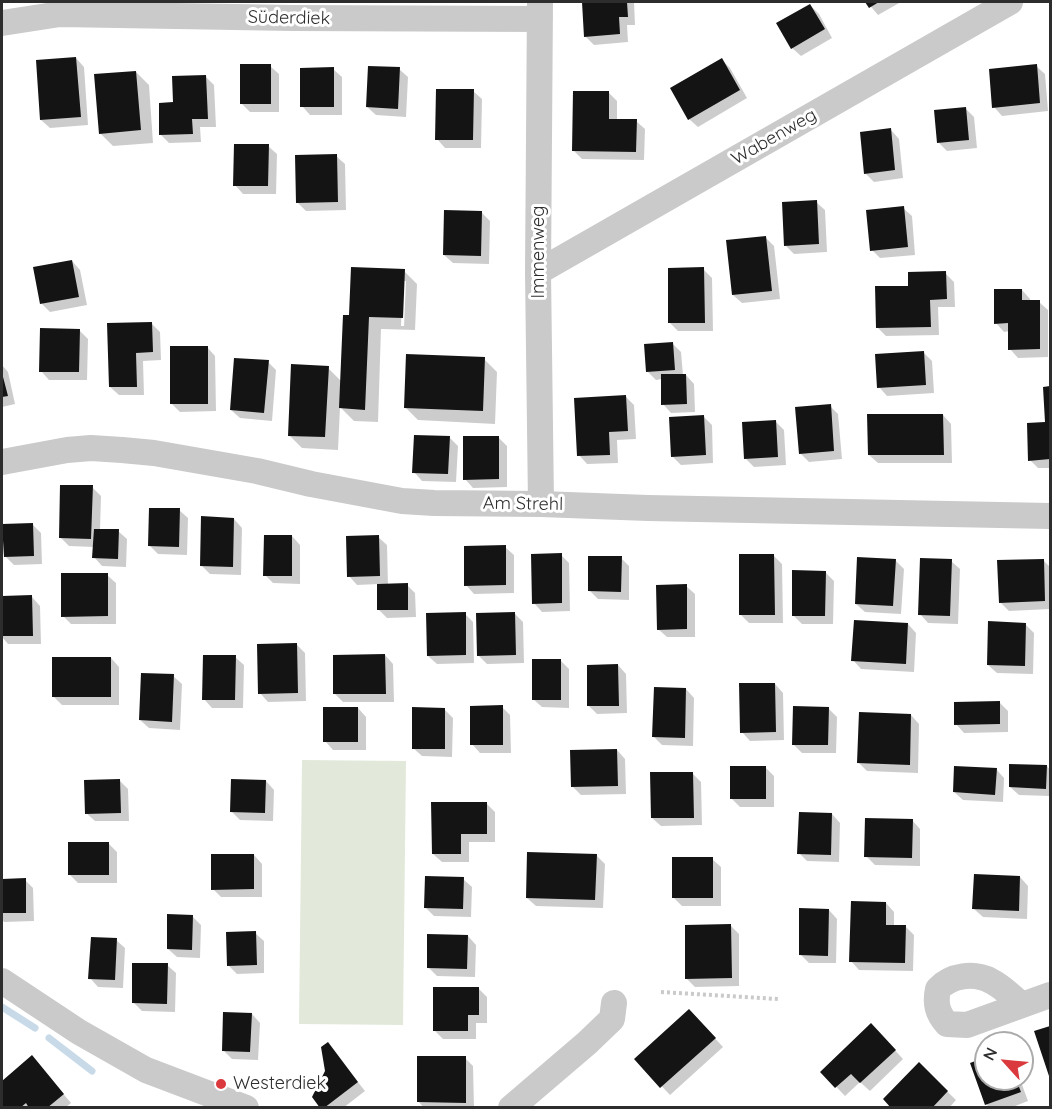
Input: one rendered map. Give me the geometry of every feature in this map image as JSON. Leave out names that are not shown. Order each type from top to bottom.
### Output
[{"type":"street","name":"Wabenweg","points":[[538,272],[1010,2]]},
{"type":"street","name":"Süderdiek","points":[[2,22],[59,8],[292,18],[540,10]]},
{"type":"street","name":"Immenweg","points":[[540,10],[538,272],[541,504]]},
{"type":"street","name":"Am Strehl","points":[[2,462],[91,448],[154,453],[402,501],[1050,516]]},
{"type":"street","points":[[2,981],[79,1032],[146,1070],[246,1107]]},
{"type":"street","points":[[1022,1005],[1050,995]]},
{"type":"street","points":[[511,1107],[612,1019],[614,1003]]},
{"type":"path","points":[[661,992],[778,999]]},
{"type":"shaded area","points":[[302,760],[406,761],[403,1025],[299,1024]]},
{"type":"building","points":[[582,2],[627,2],[628,17],[619,17],[620,34],[584,37]]},
{"type":"building","points":[[865,2],[879,2],[869,8]]},
{"type":"building","points":[[810,4],[825,29],[791,49],[776,23]]},
{"type":"building","points":[[76,57],[81,117],[40,120],[36,60]]},
{"type":"building","points":[[722,58],[740,90],[688,120],[670,88]]},
{"type":"building","points":[[240,64],[271,64],[271,104],[240,104]]},
{"type":"building","points":[[1037,64],[1040,103],[992,108],[989,69]]},
{"type":"building","points":[[368,66],[400,67],[398,109],[366,107]]},
{"type":"building","points":[[334,67],[334,107],[300,107],[300,68]]},
{"type":"building","points":[[136,71],[141,130],[99,134],[94,74]]},
{"type":"building","points":[[206,75],[208,119],[192,119],[193,134],[159,135],[159,103],[173,102],[172,76]]},
{"type":"building","points":[[436,89],[474,89],[473,140],[435,140]]},
{"type":"building","points":[[573,91],[609,91],[609,119],[637,119],[636,152],[572,151]]},
{"type":"building","points":[[966,107],[969,140],[937,143],[934,110]]},
{"type":"building","points":[[891,128],[895,170],[864,174],[860,132]]},
{"type":"building","points":[[234,144],[269,144],[268,186],[233,186]]},
{"type":"building","points":[[337,154],[338,202],[296,203],[295,155]]},
{"type":"building","points":[[817,200],[819,244],[784,246],[782,202]]},
{"type":"building","points":[[904,206],[908,247],[870,251],[866,210]]},
{"type":"building","points":[[444,210],[482,211],[481,256],[443,255]]},
{"type":"building","points":[[766,236],[772,291],[732,295],[726,240]]},
{"type":"building","points":[[72,260],[79,297],[40,304],[33,267]]},
{"type":"building","points":[[351,267],[405,269],[403,318],[369,317],[365,410],[339,408],[343,315],[349,315]]},
{"type":"building","points":[[704,267],[705,323],[668,323],[668,268]]},
{"type":"building","points":[[946,271],[947,299],[930,300],[931,327],[876,328],[875,286],[908,286],[908,272]]},
{"type":"building","points":[[994,289],[1022,289],[1022,300],[1040,300],[1040,349],[1008,350],[1008,323],[994,324]]},
{"type":"building","points":[[152,322],[153,352],[136,353],[137,387],[109,387],[107,323]]},
{"type":"building","points":[[40,328],[80,329],[79,372],[39,372]]},
{"type":"building","points":[[673,342],[675,370],[646,372],[644,344]]},
{"type":"building","points":[[170,346],[208,346],[208,404],[170,404]]},
{"type":"building","points":[[924,351],[926,385],[877,388],[875,354]]},
{"type":"building","points":[[406,354],[485,357],[483,411],[404,408]]},
{"type":"building","points":[[234,358],[269,360],[264,413],[230,410]]},
{"type":"building","points":[[291,364],[329,366],[325,437],[288,436]]},
{"type":"building","points":[[2,373],[8,396],[2,397]]},
{"type":"building","points":[[661,374],[686,374],[687,404],[661,405]]},
{"type":"building","points":[[1050,386],[1050,459],[1028,461],[1027,423],[1045,422],[1043,387]]},
{"type":"building","points":[[626,395],[628,431],[609,432],[610,455],[577,456],[574,398]]},
{"type":"building","points":[[831,404],[834,451],[799,454],[795,407]]},
{"type":"building","points":[[867,414],[943,414],[944,455],[868,455]]},
{"type":"building","points":[[704,415],[706,455],[671,457],[669,417]]},
{"type":"building","points":[[776,420],[778,457],[744,459],[742,422]]},
{"type":"building","points":[[414,435],[450,436],[448,474],[412,473]]},
{"type":"building","points":[[463,436],[499,436],[499,479],[463,480]]},
{"type":"building","points":[[60,485],[93,485],[91,539],[59,538]]},
{"type":"building","points":[[149,508],[180,508],[179,547],[148,546]]},
{"type":"building","points":[[201,516],[234,518],[233,567],[200,566]]},
{"type":"building","points":[[33,523],[34,556],[4,557],[2,524]]},
{"type":"building","points":[[94,529],[119,529],[118,559],[92,558]]},
{"type":"building","points":[[264,535],[292,535],[292,576],[263,576]]},
{"type":"building","points":[[379,535],[380,576],[347,577],[346,536]]},
{"type":"building","points":[[506,545],[506,585],[464,586],[464,546]]},
{"type":"building","points":[[562,553],[562,603],[532,604],[531,554]]},
{"type":"building","points":[[739,554],[774,554],[775,615],[739,615]]},
{"type":"building","points":[[588,556],[622,556],[621,592],[588,591]]},
{"type":"building","points":[[857,557],[896,559],[893,606],[855,604]]},
{"type":"building","points":[[920,558],[952,559],[950,616],[918,615]]},
{"type":"building","points":[[1044,559],[1045,601],[999,603],[997,560]]},
{"type":"building","points":[[792,570],[826,571],[825,616],[792,616]]},
{"type":"building","points":[[61,573],[108,573],[108,616],[61,617]]},
{"type":"building","points":[[408,583],[408,610],[377,610],[377,584]]},
{"type":"building","points":[[687,584],[687,629],[657,630],[656,585]]},
{"type":"building","points":[[32,595],[33,636],[2,636],[2,596]]},
{"type":"building","points":[[466,612],[466,655],[427,656],[426,613]]},
{"type":"building","points":[[515,612],[516,655],[477,656],[476,613]]},
{"type":"building","points":[[854,620],[908,623],[906,664],[851,661]]},
{"type":"building","points":[[988,621],[1026,623],[1025,666],[987,665]]},
{"type":"building","points":[[297,643],[298,693],[258,694],[257,644]]},
{"type":"building","points":[[385,654],[386,694],[333,694],[333,655]]},
{"type":"building","points":[[203,655],[236,655],[235,700],[202,700]]},
{"type":"building","points":[[52,657],[111,657],[111,697],[52,697]]},
{"type":"building","points":[[532,659],[561,659],[561,700],[532,700]]},
{"type":"building","points":[[618,664],[619,706],[587,706],[587,665]]},
{"type":"building","points":[[141,673],[174,674],[172,722],[139,720]]},
{"type":"building","points":[[739,683],[775,683],[776,732],[740,733]]},
{"type":"building","points":[[654,687],[686,688],[685,738],[652,737]]},
{"type":"building","points":[[1000,701],[1000,724],[954,725],[954,702]]},
{"type":"building","points":[[503,705],[503,745],[470,745],[470,706]]},
{"type":"building","points":[[793,706],[829,707],[828,745],[792,745]]},
{"type":"building","points":[[323,707],[358,707],[358,742],[323,742]]},
{"type":"building","points":[[412,707],[445,708],[445,749],[412,749]]},
{"type":"building","points":[[859,712],[911,714],[910,765],[857,763]]},
{"type":"building","points":[[617,749],[618,786],[571,787],[570,750]]},
{"type":"building","points":[[1009,764],[1047,765],[1046,789],[1009,787]]},
{"type":"building","points":[[730,766],[766,766],[766,799],[730,799]]},
{"type":"building","points":[[954,766],[997,768],[995,795],[953,792]]},
{"type":"building","points":[[650,772],[693,772],[694,818],[651,818]]},
{"type":"building","points":[[120,779],[121,813],[85,814],[84,780]]},
{"type":"building","points":[[231,779],[266,780],[265,813],[230,812]]},
{"type":"building","points":[[431,802],[487,802],[487,834],[461,834],[461,854],[432,854]]},
{"type":"building","points":[[799,812],[832,813],[831,855],[797,854]]},
{"type":"building","points":[[865,818],[913,819],[912,858],[864,857]]},
{"type":"building","points":[[68,842],[109,842],[109,875],[68,875]]},
{"type":"building","points":[[527,852],[597,854],[595,900],[526,898]]},
{"type":"building","points":[[211,854],[254,854],[254,889],[211,890]]},
{"type":"building","points":[[672,857],[713,857],[713,898],[672,898]]},
{"type":"building","points":[[974,874],[1020,876],[1019,911],[972,909]]},
{"type":"building","points":[[425,876],[464,877],[463,909],[424,908]]},
{"type":"building","points":[[26,878],[26,913],[2,913],[2,879]]},
{"type":"building","points":[[851,901],[886,902],[886,925],[906,925],[905,963],[849,962]]},
{"type":"building","points":[[799,908],[829,909],[828,956],[799,955]]},
{"type":"building","points":[[167,914],[193,915],[192,950],[167,949]]},
{"type":"building","points":[[731,924],[732,978],[685,979],[685,925]]},
{"type":"building","points":[[256,931],[257,965],[227,966],[226,932]]},
{"type":"building","points":[[427,934],[468,935],[467,969],[427,968]]},
{"type":"building","points":[[91,937],[117,938],[115,980],[88,979]]},
{"type":"building","points":[[132,963],[168,963],[167,1004],[132,1003]]},
{"type":"building","points":[[433,987],[479,987],[479,1015],[468,1015],[468,1031],[433,1031]]},
{"type":"building","points":[[689,1009],[716,1038],[660,1088],[634,1059]]},
{"type":"building","points":[[223,1012],[252,1013],[250,1052],[222,1051]]},
{"type":"building","points":[[871,1023],[896,1050],[860,1083],[851,1074],[835,1088],[820,1072]]},
{"type":"building","points":[[1050,1026],[1049,1076],[1034,1031]]},
{"type":"building","points":[[328,1042],[358,1082],[324,1108],[320,1108],[312,1097],[325,1071],[321,1047]]},
{"type":"building","points":[[32,1055],[64,1094],[47,1108],[29,1108],[26,1103],[20,1108],[4,1108],[2,1081]]},
{"type":"building","points":[[417,1056],[466,1056],[466,1103],[417,1102]]},
{"type":"building","points":[[919,1062],[948,1091],[932,1108],[891,1108],[883,1099]]},
{"type":"building","points":[[974,1062],[974,1074],[970,1063]]},
{"type":"building","points":[[980,1091],[1021,1092],[985,1105]]},
{"type":"waterway","points":[[2,1007],[35,1028]]},
{"type":"waterway","points":[[49,1038],[92,1071]]},
{"type":"place","name":"Westerdiek","points":[[221,1084]]}]
